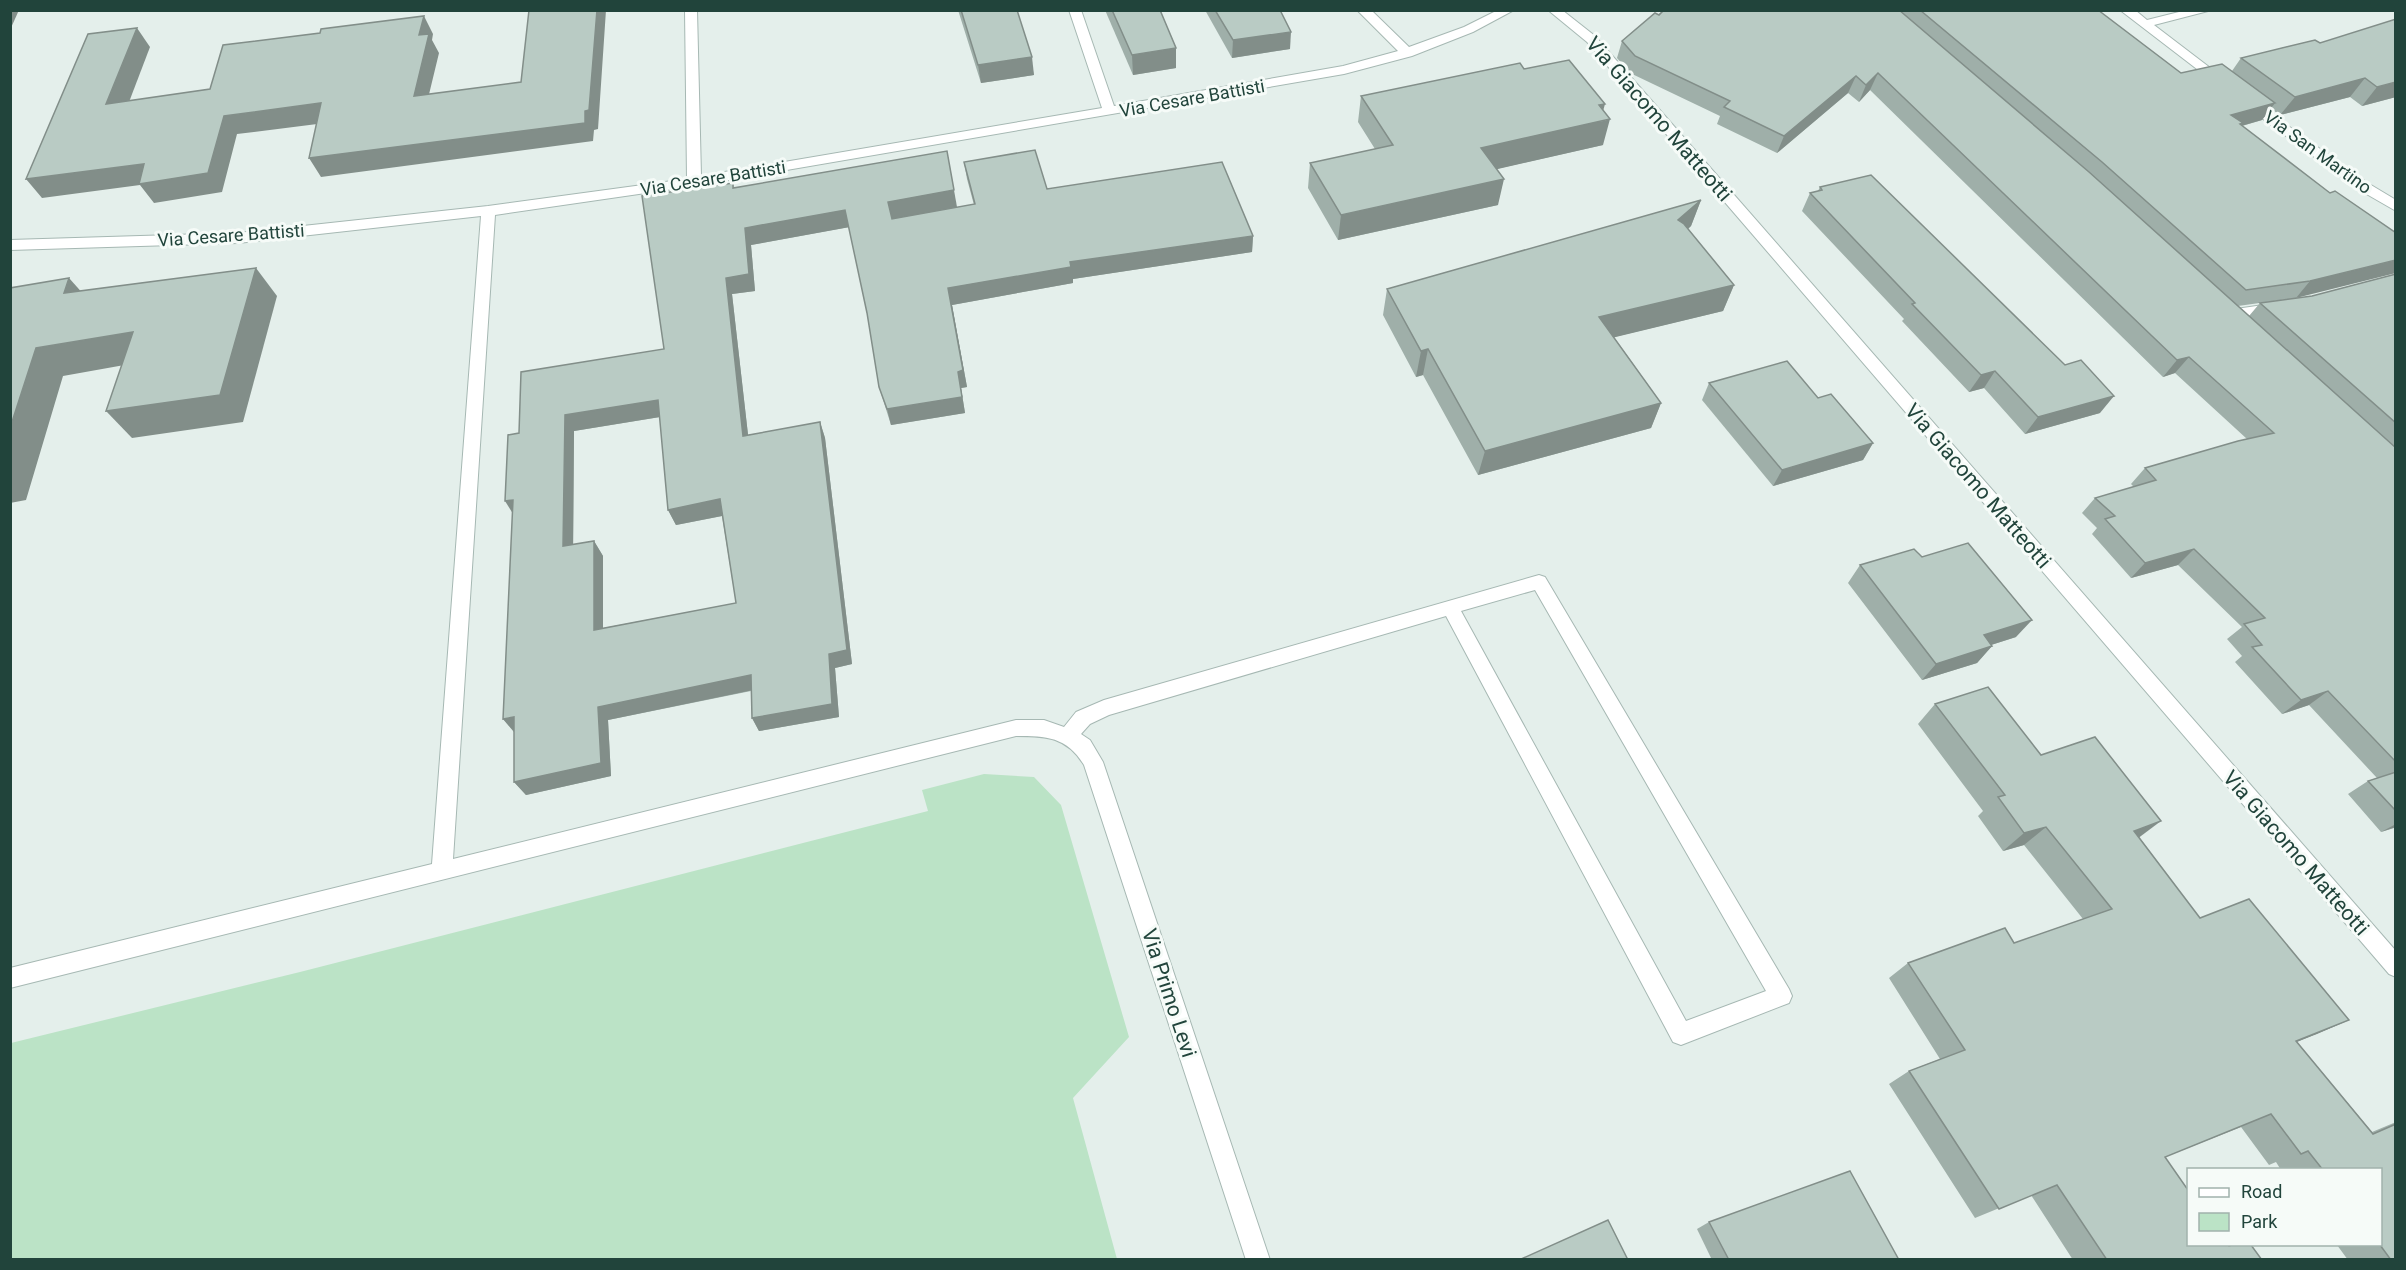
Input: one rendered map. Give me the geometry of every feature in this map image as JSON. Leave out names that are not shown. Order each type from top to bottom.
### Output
[{"type":"street","points":[[691,10],[694,182]]},
{"type":"street","points":[[1075,10],[1110,112]]},
{"type":"street","points":[[1363,10],[1408,53]]},
{"type":"street","name":"Via Cesare Battisti","points":[[10,245],[238,238],[488,211],[694,182],[1344,70],[1408,53],[1473,29],[1508,10]]},
{"type":"street","name":"Via Giacomo Matteotti","points":[[1554,10],[1591,39],[2396,968]]},
{"type":"street","name":"Via San Martino","points":[[2126,10],[2361,185],[2396,207]]},
{"type":"street","points":[[2144,24],[2206,10]]},
{"type":"street","points":[[442,871],[488,211]]},
{"type":"street","points":[[2247,331],[2226,311],[2296,305]]},
{"type":"street","points":[[10,978],[1016,728],[1044,728],[1068,736],[1083,718],[1104,708],[1450,607],[1539,582],[1781,996],[1681,1034],[1450,607]]},
{"type":"street","name":"Via Primo Levi","points":[[1068,736],[1083,746],[1093,762],[1258,1260]]},
{"type":"green space","points":[[984,774],[1034,777],[1061,805],[1129,1037],[1073,1098],[1117,1259],[11,1259],[11,1043],[300,972],[928,811],[922,790]]},
{"type":"building","points":[[529,10],[597,10],[589,110],[585,111],[585,123],[309,158],[321,103],[224,116],[208,173],[139,184],[144,164],[26,179],[88,34],[137,28],[106,104],[210,89],[223,45],[320,33],[321,29],[424,16],[419,35],[429,34],[414,96],[521,82]]},
{"type":"building","points":[[961,10],[1017,10],[1032,57],[978,65]]},
{"type":"building","points":[[1112,10],[1160,10],[1176,48],[1132,55]]},
{"type":"building","points":[[1215,10],[1280,10],[1291,32],[1233,40]]},
{"type":"building","points":[[1664,10],[1899,10],[2089,172],[2396,448],[2396,762],[2328,691],[2301,700],[2252,647],[2262,645],[2244,624],[2265,618],[2194,549],[2145,563],[2105,519],[2115,516],[2095,498],[2156,480],[2145,468],[2274,433],[2189,357],[2177,360],[1878,73],[1866,85],[1856,76],[1784,136],[1724,107],[1730,101],[1635,56],[1622,41],[1655,13],[1659,15]]},
{"type":"building","points":[[1920,10],[2098,10],[2181,73],[2222,64],[2275,103],[2231,115],[2330,193],[2335,191],[2396,233],[2396,260],[2310,281],[2246,290],[2102,162]]},
{"type":"building","points":[[2396,19],[2396,82],[2377,87],[2365,78],[2295,97],[2241,58],[2315,40],[2320,43]]},
{"type":"building","points":[[1569,60],[1605,104],[1599,105],[1610,119],[1481,148],[1504,179],[1341,215],[1310,163],[1393,145],[1361,96],[1520,63],[1524,69]]},
{"type":"building","points":[[1035,150],[1047,189],[1222,162],[1253,236],[1070,262],[1071,267],[948,288],[963,370],[958,372],[962,397],[887,409],[879,387],[867,313],[845,210],[745,228],[749,274],[726,278],[743,436],[820,422],[847,650],[829,654],[832,704],[752,718],[751,675],[598,707],[601,763],[514,782],[514,717],[503,719],[513,500],[505,501],[508,435],[519,433],[521,372],[664,349],[642,196],[733,183],[733,188],[947,151],[954,190],[888,202],[892,219],[975,204],[964,162]],"holes":[[[658,400],[668,510],[720,499],[736,603],[594,630],[594,541],[563,546],[565,415]]]},
{"type":"building","points":[[1871,175],[2065,365],[2081,360],[2114,396],[2038,417],[1995,371],[1981,375],[1810,193],[1822,190],[1820,187]]},
{"type":"building","points":[[1701,200],[1678,220],[1684,224],[1734,285],[1599,317],[1661,403],[1485,451],[1428,349],[1421,351],[1387,289]]},
{"type":"building","points":[[256,268],[220,395],[106,411],[133,332],[36,348],[10,428],[10,288],[69,278],[64,293]]},
{"type":"building","points":[[2396,274],[2396,423],[2260,303],[2312,296]]},
{"type":"building","points":[[1787,361],[1818,398],[1831,394],[1873,443],[1782,470],[1709,383]]},
{"type":"building","points":[[1968,543],[2032,620],[1984,635],[1992,646],[1936,664],[1860,565],[1914,549],[1922,557]]},
{"type":"building","points":[[1988,687],[2041,755],[2095,737],[2161,821],[2134,831],[2200,918],[2249,899],[2349,1020],[2296,1041],[2373,1134],[2396,1124],[2396,1260],[2391,1260],[2381,1246],[2382,1168],[2321,1168],[2308,1151],[2301,1154],[2271,1114],[2165,1157],[2187,1189],[2187,1246],[2252,1246],[2262,1260],[2107,1260],[2057,1185],[1999,1209],[1909,1071],[1965,1050],[1908,963],[2005,928],[2014,943],[2112,909],[2046,827],[2024,833],[1998,797],[2005,795],[1935,704]]},
{"type":"building","points":[[2396,772],[2396,811],[2368,781]]},
{"type":"building","points":[[1850,1171],[1899,1260],[1729,1260],[1709,1222]]},
{"type":"building","points":[[1608,1220],[1628,1260],[1519,1260]]}]
